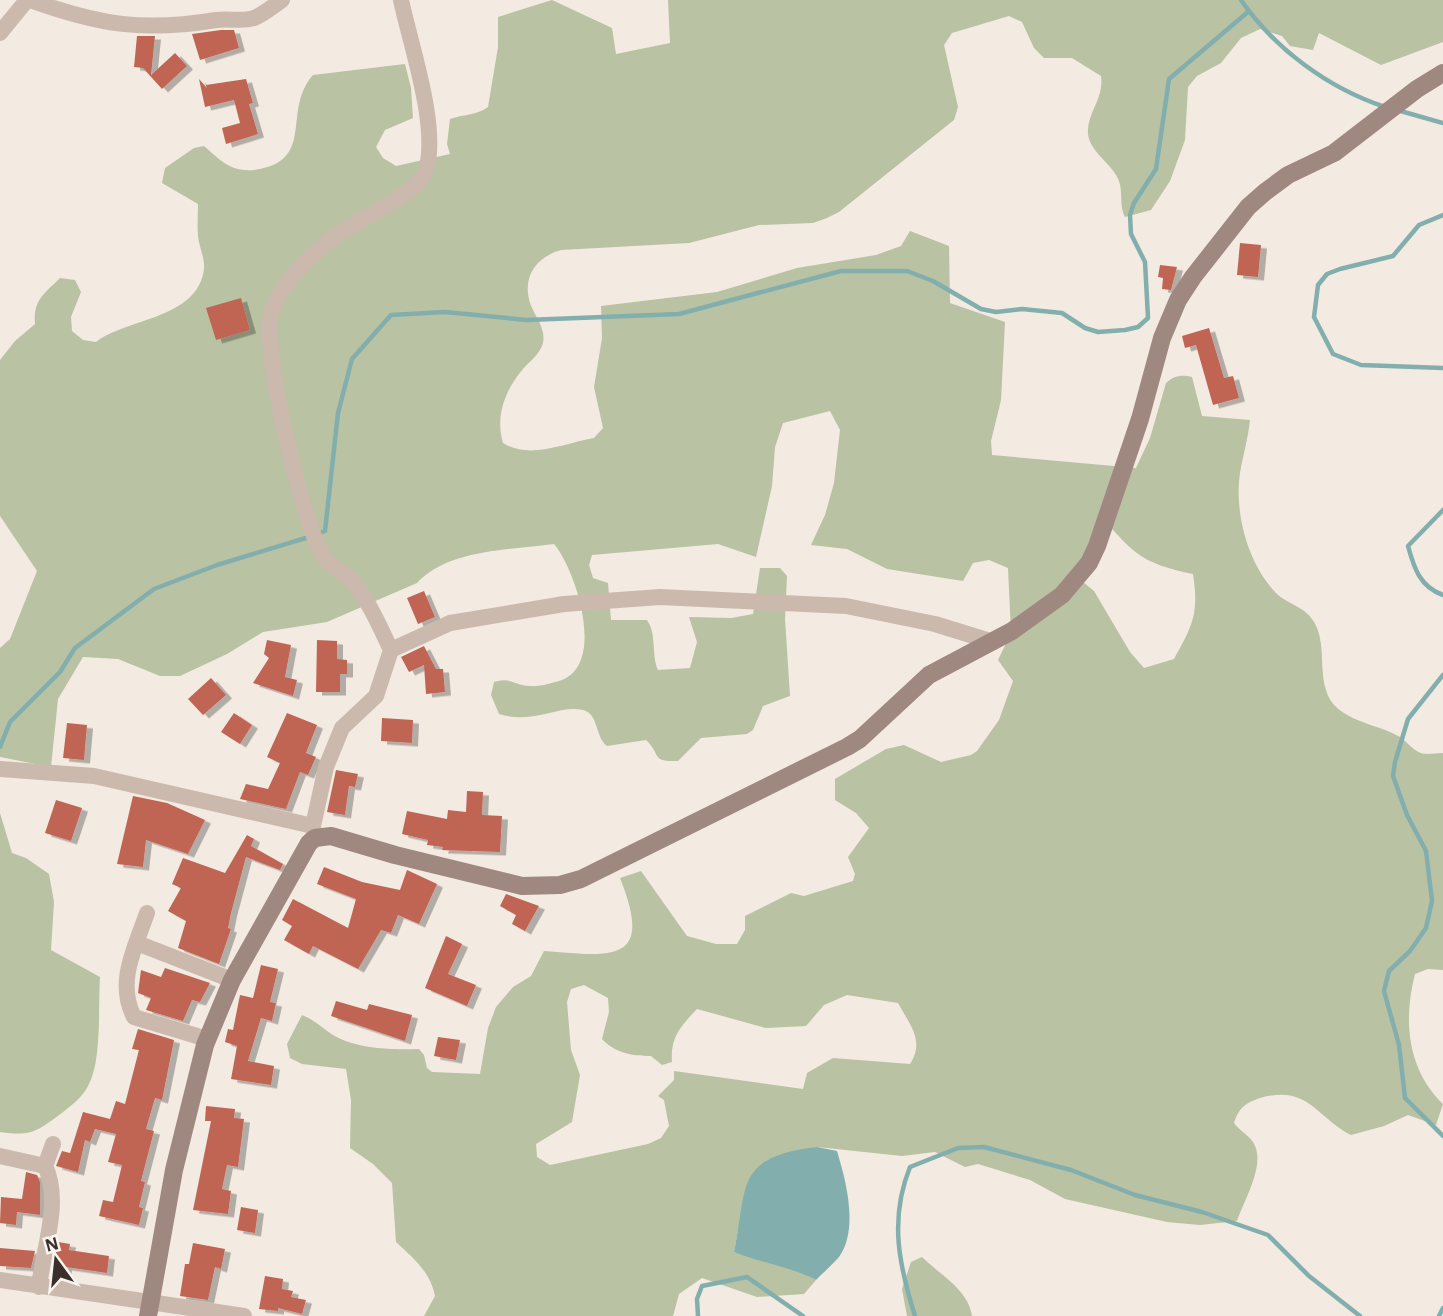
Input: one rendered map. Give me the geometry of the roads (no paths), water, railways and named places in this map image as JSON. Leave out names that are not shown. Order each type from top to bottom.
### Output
[{"type":"main road","points":[[148,1310],[174,1170],[207,1040],[232,980],[314,832],[407,859],[522,886],[560,885],[581,879],[860,739],[929,675],[993,642],[1041,612],[1076,581],[1088,563],[1124,471],[1162,338],[1178,300],[1193,277],[1265,192],[1289,175],[1334,153],[1417,89],[1443,73]]},
{"type":"street","points":[[0,33],[29,0],[83,19],[138,27],[173,27],[228,18],[251,19],[282,0]]},
{"type":"street","points":[[6,771],[94,776],[314,832],[326,766],[342,728],[376,696],[391,650],[373,614],[351,580],[322,554],[310,525],[276,384],[268,334],[272,311],[313,256],[340,233],[416,186],[426,171],[429,149],[423,90],[401,0]]},
{"type":"street","points":[[391,650],[450,623],[564,604],[660,597],[846,606],[935,624],[993,642]]},
{"type":"street","points":[[147,913],[124,991],[134,1017],[207,1040]]},
{"type":"street","points":[[137,943],[232,980]]},
{"type":"street","points":[[39,1287],[53,1193],[45,1166],[53,1144]]},
{"type":"street","points":[[0,1156],[45,1166]]},
{"type":"street","points":[[0,1280],[148,1310],[244,1316]]},
{"type":"water","points":[[817,1147],[837,1151],[847,1190],[850,1219],[845,1246],[839,1257],[816,1280],[734,1252],[745,1192],[758,1167],[771,1158]]},
{"type":"waterway","points":[[1241,0],[1270,35],[1304,65],[1343,89],[1385,107]]},
{"type":"waterway","points":[[317,534],[325,531],[338,413],[352,359],[391,315],[445,312],[527,320],[679,314],[841,271],[907,271],[933,281],[981,309],[996,312],[1022,309],[1062,313],[1085,328],[1098,332],[1138,327],[1148,318],[1145,262],[1131,234],[1130,215],[1134,203],[1156,169],[1169,79],[1249,11]]},
{"type":"waterway","points":[[1397,110],[1443,123]]},
{"type":"waterway","points":[[1443,215],[1419,225],[1393,256],[1327,274],[1318,285],[1314,317],[1333,354],[1361,365],[1443,368]]},
{"type":"waterway","points":[[1443,510],[1408,546],[1423,582],[1443,595]]},
{"type":"waterway","points":[[0,747],[10,722],[60,672],[75,648],[154,589],[217,565],[309,537]]},
{"type":"waterway","points":[[1443,675],[1408,719],[1395,762],[1393,776],[1407,815],[1426,851],[1432,901],[1426,928],[1410,951],[1389,971],[1384,991],[1399,1045],[1405,1098],[1443,1136]]},
{"type":"waterway","points":[[915,1316],[901,1260],[898,1224],[910,1167],[958,1148],[984,1147],[1071,1170],[1135,1195],[1202,1212],[1268,1235],[1309,1276],[1360,1316]]},
{"type":"waterway","points":[[698,1316],[697,1299],[702,1286],[747,1277],[803,1316]]},
{"type":"waterway","points":[[1439,1316],[1443,1308]]}]
